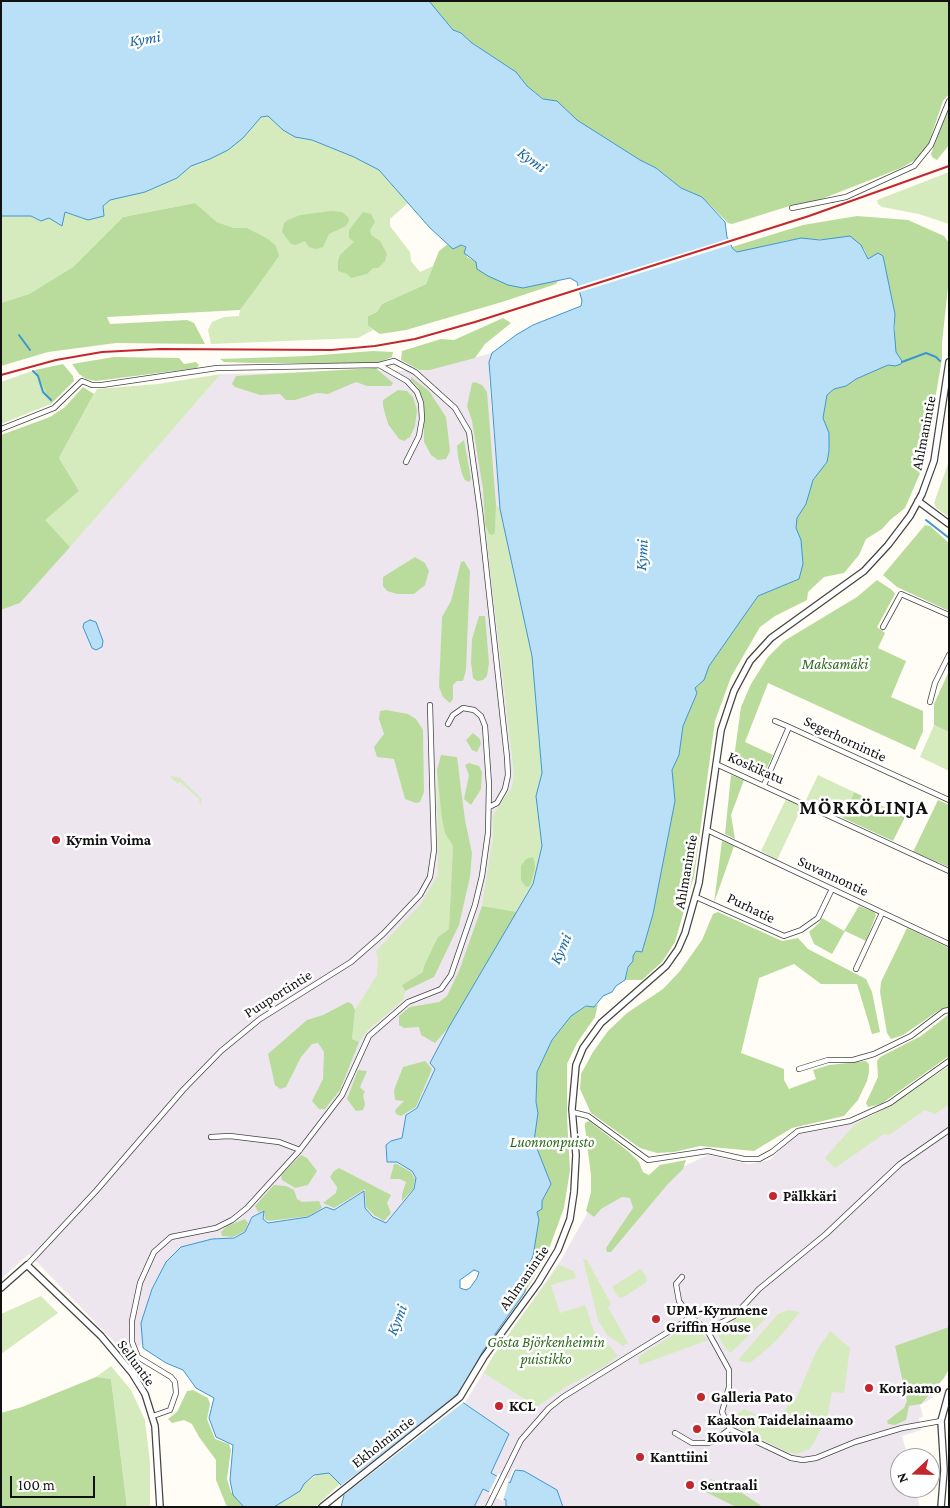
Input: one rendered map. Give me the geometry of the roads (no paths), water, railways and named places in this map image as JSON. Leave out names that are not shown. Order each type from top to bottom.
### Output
[{"type":"street","points":[[792,208],[846,197],[914,166],[931,145],[949,101]]},
{"type":"street","points":[[1,429],[54,408],[82,381],[102,385],[217,368],[379,365],[394,361],[414,372],[455,408],[469,432],[480,511],[507,757],[507,784],[497,803],[489,806]]},
{"type":"street","name":"Ahlmanintie","points":[[460,1397],[484,1357],[538,1283],[564,1237],[574,1192],[576,1155],[572,1112],[575,1072],[583,1048],[609,1013],[666,966],[678,949],[685,934],[696,897],[726,710],[740,678],[754,657],[787,624],[843,588],[871,564],[902,528],[918,501],[930,473],[937,447],[949,362]]},
{"type":"street","points":[[379,365],[407,381],[416,392],[421,404],[422,420],[419,436],[406,462]]},
{"type":"street","points":[[918,501],[949,524]]},
{"type":"street","points":[[883,627],[901,594],[949,615]]},
{"type":"street","points":[[930,702],[936,683],[949,655]]},
{"type":"street","name":"Puuportintie","points":[[27,1264],[96,1191],[183,1090],[216,1056],[252,1024],[351,962],[383,934],[424,889],[432,870],[434,850],[430,705]]},
{"type":"street","points":[[153,1416],[170,1410],[176,1393],[171,1377],[142,1360],[136,1353],[132,1342],[132,1321],[140,1283],[148,1262],[160,1245],[171,1238],[216,1228],[232,1220],[247,1208],[300,1150],[342,1095],[368,1036],[408,1002],[436,992],[448,981],[479,890],[486,848],[489,806],[485,726],[481,716],[474,710],[463,708],[453,715],[448,724]]},
{"type":"street","points":[[775,721],[789,727]]},
{"type":"street","name":"Segerhornintie","points":[[764,785],[789,727],[949,800]]},
{"type":"street","name":"Koskikatu","points":[[716,764],[949,871]]},
{"type":"street","name":"Suvannontie","points":[[707,830],[949,944]]},
{"type":"street","name":"Purhatie","points":[[696,897],[784,936],[801,930],[818,918],[832,889]]},
{"type":"street","points":[[856,969],[882,913]]},
{"type":"street","points":[[799,1069],[828,1060],[853,1060],[874,1054],[911,1036],[944,1011],[949,1010]]},
{"type":"street","points":[[572,1112],[588,1116],[648,1160],[708,1151],[744,1159],[759,1159],[772,1152],[798,1130],[850,1121],[890,1103],[949,1061]]},
{"type":"street","points":[[707,1330],[734,1316],[759,1290],[826,1234],[900,1164],[949,1130]]},
{"type":"street","points":[[211,1137],[230,1136],[272,1141],[292,1145],[300,1150]]},
{"type":"street","points":[[1,1288],[27,1264]]},
{"type":"street","name":"Selluntie","points":[[27,1264],[120,1357],[139,1384],[153,1416],[158,1448],[160,1507]]},
{"type":"street","points":[[682,1277],[676,1284],[679,1301],[690,1316],[707,1330],[726,1363],[730,1377],[722,1412],[730,1429],[791,1458],[802,1460],[816,1458],[854,1442],[902,1428],[941,1421]]},
{"type":"street","points":[[488,1507],[526,1432],[550,1408],[563,1397],[684,1322],[690,1316]]},
{"type":"street","points":[[941,1507],[944,1470],[941,1421],[949,1392]]},
{"type":"street","name":"Ekholmintie","points":[[322,1507],[460,1397]]},
{"type":"street","points":[[675,1433],[692,1443],[708,1443],[730,1429]]},
{"type":"water","name":"Kymi","points":[[1,1],[429,1],[453,30],[461,33],[472,43],[516,72],[527,86],[543,99],[557,101],[577,120],[656,168],[681,188],[702,197],[725,222],[727,237],[733,249],[737,252],[801,238],[820,240],[850,236],[861,245],[868,259],[878,253],[883,256],[895,314],[896,352],[902,361],[901,364],[895,366],[888,365],[856,379],[846,386],[834,389],[827,395],[823,418],[829,433],[827,462],[813,480],[806,504],[797,518],[796,528],[801,540],[803,564],[799,579],[758,596],[709,666],[704,680],[695,688],[697,693],[683,726],[679,755],[672,770],[675,801],[653,914],[642,952],[636,951],[633,961],[628,967],[625,980],[616,986],[612,992],[603,996],[594,1007],[586,1006],[571,1016],[552,1040],[537,1072],[536,1102],[538,1113],[534,1141],[551,1184],[542,1201],[542,1209],[537,1212],[539,1220],[533,1256],[525,1273],[525,1292],[483,1351],[465,1384],[455,1397],[509,1434],[491,1473],[510,1483],[515,1470],[524,1471],[557,1490],[563,1507],[506,1507],[506,1500],[483,1489],[474,1507],[341,1507],[344,1495],[341,1485],[329,1473],[314,1475],[304,1484],[300,1491],[274,1507],[244,1507],[233,1495],[230,1480],[233,1445],[216,1437],[209,1418],[214,1398],[196,1388],[183,1370],[166,1363],[143,1348],[141,1323],[152,1289],[166,1262],[181,1247],[212,1239],[234,1238],[245,1232],[252,1217],[264,1211],[263,1219],[268,1223],[308,1217],[326,1207],[334,1210],[364,1191],[365,1208],[373,1217],[386,1223],[414,1189],[416,1178],[412,1171],[397,1162],[387,1162],[386,1145],[391,1141],[402,1138],[406,1115],[417,1108],[435,1069],[430,1063],[533,884],[542,846],[536,796],[542,773],[532,656],[500,509],[489,362],[492,353],[516,335],[533,325],[581,306],[582,301],[577,282],[570,278],[523,288],[508,285],[488,276],[477,269],[476,262],[464,253],[466,247],[461,245],[453,249],[430,228],[379,170],[354,157],[312,140],[295,137],[283,130],[268,116],[261,117],[243,138],[228,150],[191,166],[177,178],[145,192],[110,200],[103,206],[104,216],[88,220],[65,212],[62,226],[49,218],[41,221],[31,216],[1,216]],"holes":[[[474,1270],[479,1272],[470,1288],[466,1290],[460,1288],[460,1280]]]},
{"type":"water","points":[[90,620],[96,622],[103,641],[102,647],[96,650],[92,648],[83,627],[84,623]]},
{"type":"waterway","points":[[19,335],[30,350]]},
{"type":"waterway","points":[[902,362],[926,353],[940,361]]},
{"type":"waterway","points":[[33,371],[38,376],[43,392],[51,400]]},
{"type":"waterway","points":[[926,520],[949,538]]},
{"type":"railway","points":[[1,375],[56,360],[102,352],[160,349],[331,350],[375,346],[415,339],[475,322],[809,216],[949,166]]},
{"type":"place","name":"Kymin Voima","points":[[56,840]]},
{"type":"place","name":"Pälkkäri","points":[[773,1196]]},
{"type":"place","name":"UPM-Kymmene Griffin House","points":[[656,1319]]},
{"type":"place","name":"Korjaamo","points":[[869,1388]]},
{"type":"place","name":"Galleria Pato","points":[[701,1397]]},
{"type":"place","name":"KCL","points":[[499,1406]]},
{"type":"place","name":"Kaakon Taidelainaamo Kouvola","points":[[697,1429]]},
{"type":"place","name":"Kanttiini","points":[[640,1457]]},
{"type":"place","name":"Sentraali","points":[[690,1485]]},
{"type":"district","name":"MÖRKÖLINJA","points":[[864,808]]},
{"type":"park label","name":"Maksamäki","points":[[835,664]]},
{"type":"park label","name":"Luonnonpuisto","points":[[552,1142]]},
{"type":"park label","name":"Gösta Björkenheimin puistikko","points":[[546,1350]]}]
